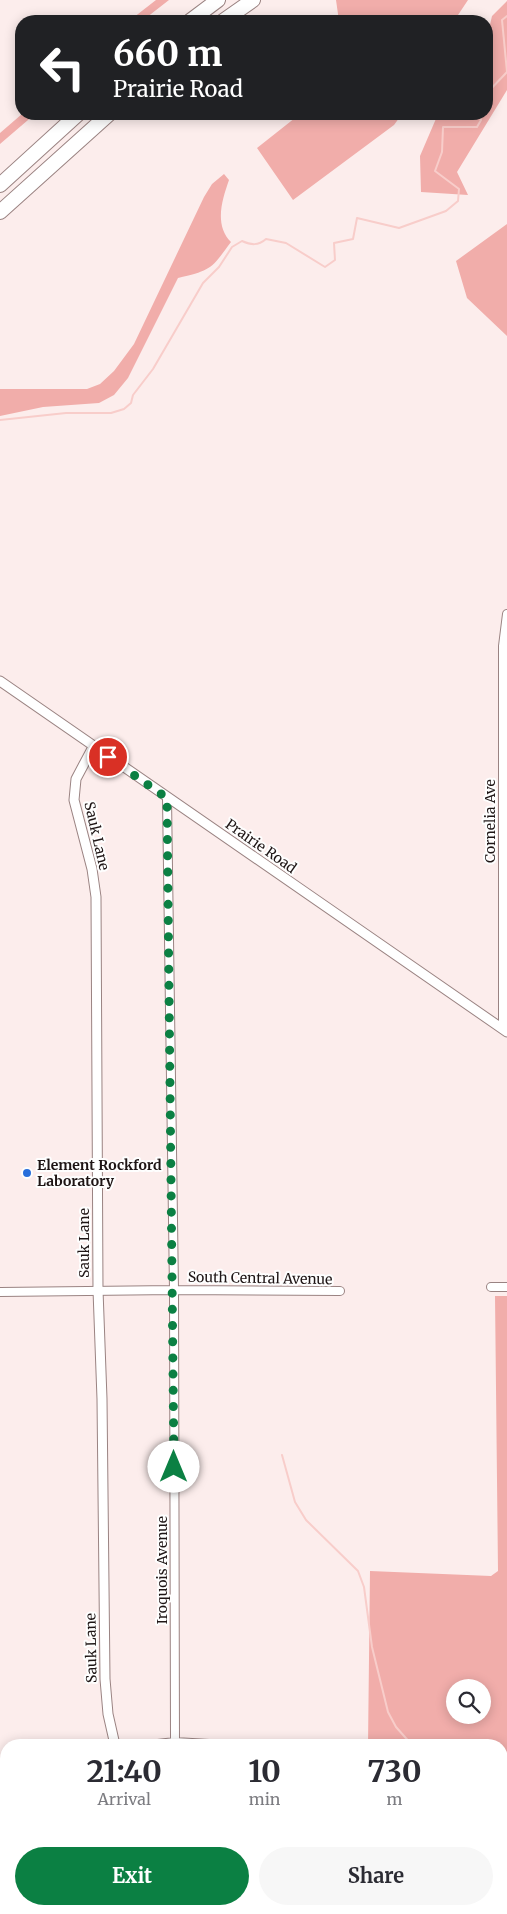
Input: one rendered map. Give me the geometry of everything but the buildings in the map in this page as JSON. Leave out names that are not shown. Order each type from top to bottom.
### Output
[{"type":"highway","points":[[198,15],[218,0]]},
{"type":"highway","points":[[232,15],[253,0]]},
{"type":"highway","points":[[0,185],[71,120]]},
{"type":"highway","points":[[0,212],[102,120]]},
{"type":"street","name":"Cornelia Ave","points":[[505,1030],[502,785],[503,646],[506,614]]},
{"type":"street","name":"Prairie Road","points":[[0,681],[505,1030]]},
{"type":"street","name":"Sauk Lane","points":[[93,747],[76,779],[74,800],[92,869],[96,897],[98,1290],[102,1399],[105,1679],[108,1714],[114,1739]]},
{"type":"street","name":"Iroquois Avenue","points":[[167,798],[174,1290],[175,1739]]},
{"type":"street","points":[[491,1287],[507,1287]]},
{"type":"street","name":"South Central Avenue","points":[[0,1292],[98,1290],[340,1292]]},
{"type":"shaded area","points":[[156,0],[169,0],[150,15],[137,15]]},
{"type":"shaded area","points":[[336,0],[468,0],[458,15],[338,15]]},
{"type":"shaded area","points":[[507,1],[507,90],[493,113],[493,15]]},
{"type":"shaded area","points":[[15,120],[28,120],[0,144],[0,133]]},
{"type":"shaded area","points":[[292,120],[398,120],[394,125],[293,200],[257,148]]},
{"type":"shaded area","points":[[435,120],[489,120],[457,172],[468,195],[421,192],[420,156]]},
{"type":"shaded area","points":[[224,174],[229,180],[222,204],[221,220],[226,235],[231,242],[210,267],[198,273],[178,278],[128,378],[114,395],[99,403],[43,407],[0,416],[0,389],[87,389],[100,384],[114,371],[134,344],[204,197],[212,184]]},
{"type":"shaded area","points":[[507,224],[507,336],[467,298],[456,261]]},
{"type":"shaded area","points":[[495,1296],[507,1296],[507,1739],[368,1739],[370,1571],[491,1576],[498,1571]]},
{"type":"waterway","points":[[493,87],[507,72],[502,20],[507,16]]},
{"type":"waterway","points":[[0,420],[66,413],[111,413],[124,409],[131,403],[133,395],[153,369],[203,283],[219,267],[232,247],[242,241],[254,244],[266,239],[286,243],[325,267],[335,260],[334,243],[353,239],[357,218],[399,228],[446,211],[458,201],[459,189],[435,171],[442,152],[443,127],[477,127],[481,120]]},
{"type":"waterway","points":[[282,1455],[295,1502],[306,1520],[358,1571],[364,1587],[372,1647],[388,1712],[396,1727],[407,1739]]},
{"type":"place","name":"Element Rockford Laboratory","points":[[27,1173]]},
{"type":"route","points":[[108,757],[167,798],[174,1290],[174,1467]]}]
